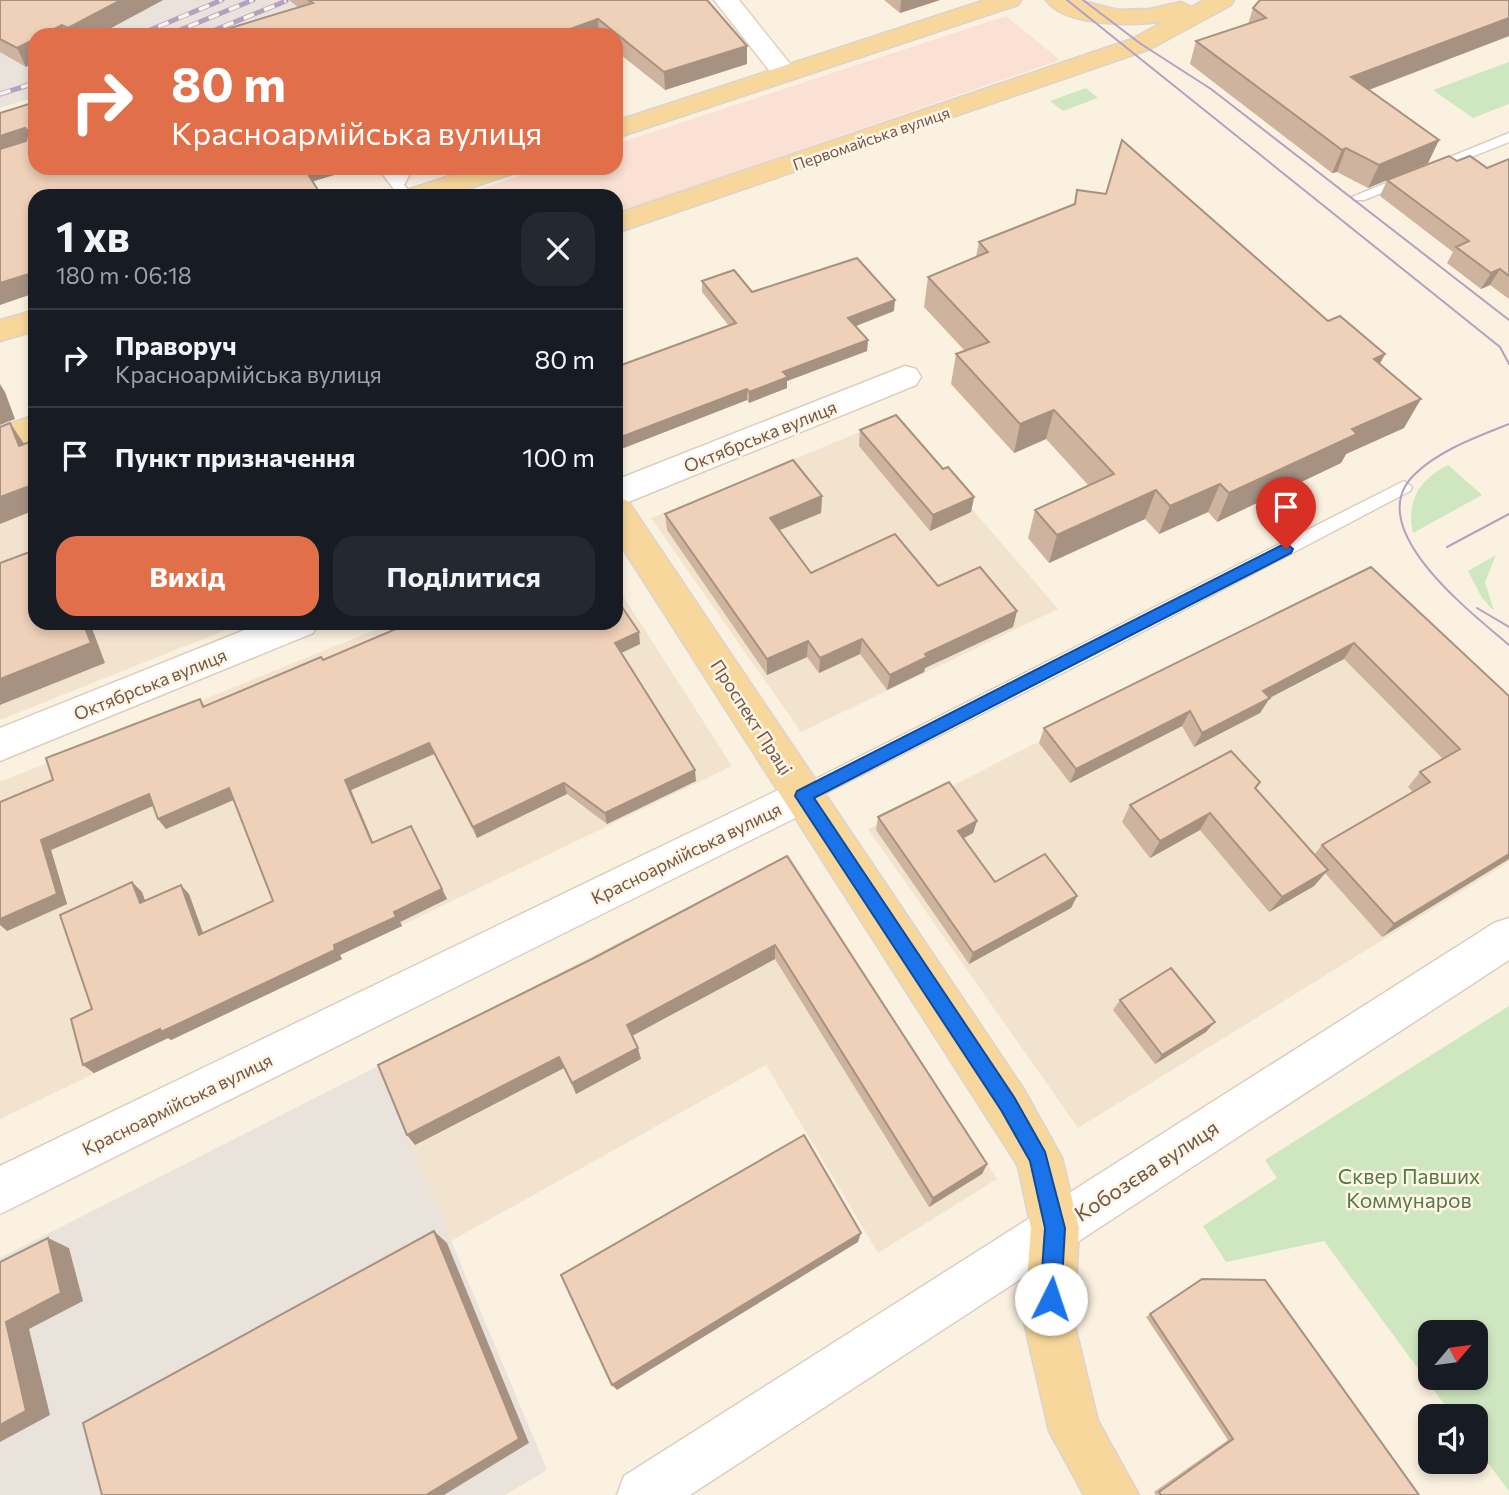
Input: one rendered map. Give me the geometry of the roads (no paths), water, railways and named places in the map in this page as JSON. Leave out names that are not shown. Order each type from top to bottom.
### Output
[{"type":"main road","points":[[623,128],[1009,0]]},
{"type":"main road","points":[[1058,0],[1106,18],[1138,18],[1166,14],[1209,0]]},
{"type":"main road","points":[[1145,0],[1199,0]]},
{"type":"main road","name":"Первомайська вулиця","points":[[623,222],[1141,44],[1222,0]]},
{"type":"main road","points":[[419,189],[474,175]]},
{"type":"main road","points":[[0,331],[28,322]]},
{"type":"main road","points":[[0,439],[28,429]]},
{"type":"main road","name":"Проспект Праці","points":[[623,521],[1007,1104],[1039,1158],[1055,1228],[1049,1322],[1075,1431],[1113,1495]]},
{"type":"street","points":[[726,0],[785,74]]},
{"type":"street","name":"Октябрська вулиця","points":[[623,491],[905,377]]},
{"type":"street","name":"Октябрська вулиця","points":[[0,745],[283,630]]},
{"type":"street","name":"Красноармійська вулиця","points":[[0,1191],[803,796]]},
{"type":"street","name":"Кобозєва вулиця","points":[[643,1495],[1509,937]]},
{"type":"lane","points":[[1359,197],[1509,136]]},
{"type":"lane","points":[[391,175],[404,189]]},
{"type":"lane","name":"Красноармійська вулиця","points":[[803,796],[1096,648],[1404,487]]},
{"type":"tram line","points":[[1067,0],[1500,347],[1509,364]]},
{"type":"tram line","points":[[1083,0],[1141,44],[1211,89],[1509,320]]},
{"type":"tram line","points":[[1509,424],[1435,458],[1414,475],[1401,496],[1401,520],[1411,544],[1428,568],[1471,613],[1509,645]]},
{"type":"tram line","points":[[1447,547],[1509,514]]},
{"type":"tram line","points":[[1477,608],[1509,627]]},
{"type":"railway","points":[[155,28],[222,0]]},
{"type":"railway","points":[[185,28],[253,0]]},
{"type":"railway","points":[[220,28],[286,1]]},
{"type":"railway","points":[[0,94],[28,85]]},
{"type":"park label","name":"Сквер Павших Коммунаров","points":[[1409,1187]]}]
